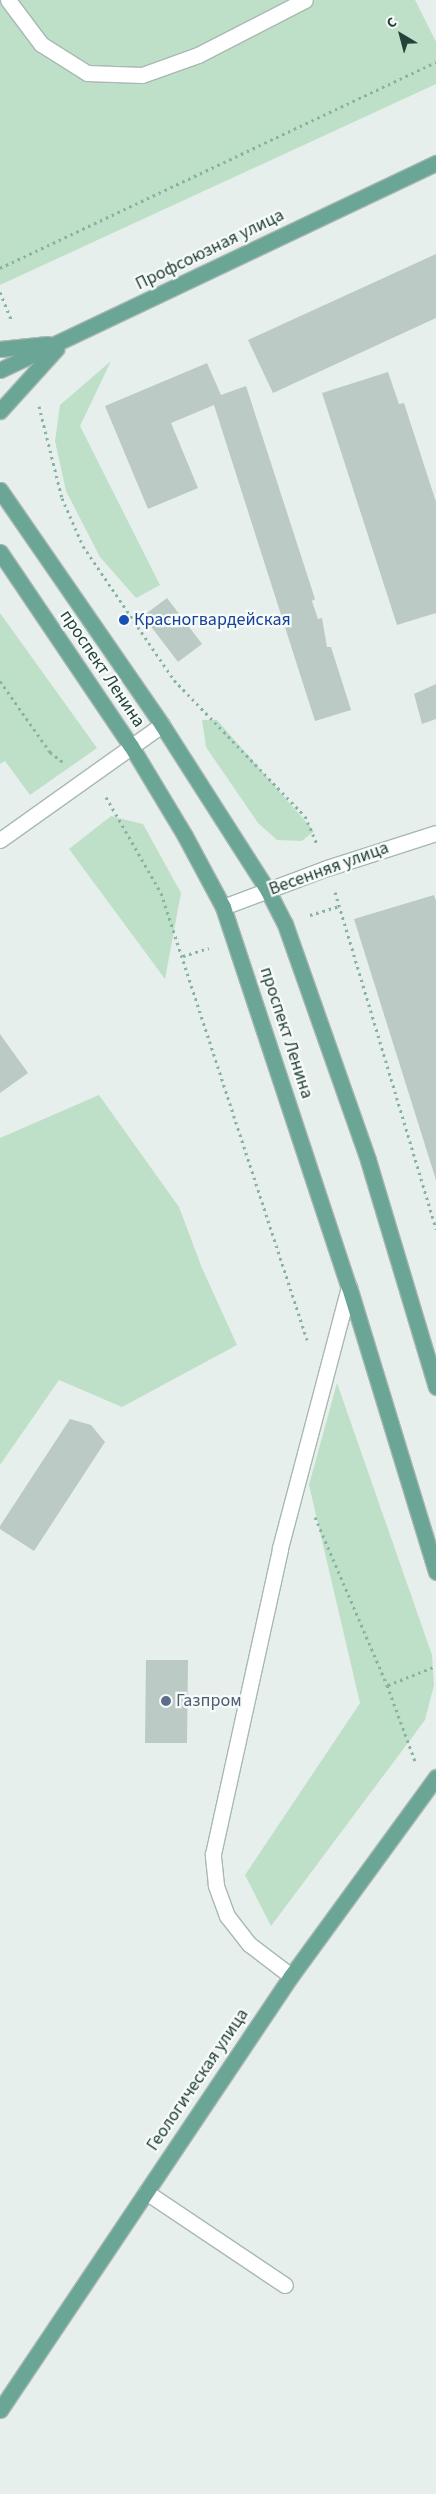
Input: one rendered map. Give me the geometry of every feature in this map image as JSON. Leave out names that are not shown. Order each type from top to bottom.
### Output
[{"type":"main road","name":"Профсоюзная улица","points":[[0,370],[436,163]]},
{"type":"main road","points":[[0,349],[62,342]]},
{"type":"main road","points":[[0,411],[30,375],[62,342]]},
{"type":"main road","name":"проспект Ленина","points":[[0,478],[4,496],[162,725],[268,891],[285,924],[368,1160],[436,1387]]},
{"type":"main road","name":"проспект Ленина","points":[[0,552],[131,746],[173,815],[223,907],[349,1287],[436,1572]]},
{"type":"main road","name":"Геологическая улица","points":[[0,2410],[291,1976],[425,1788],[436,1777]]},
{"type":"street","points":[[8,0],[41,44],[87,73],[142,75],[198,55],[305,0]]},
{"type":"street","points":[[0,840],[162,725]]},
{"type":"street","name":"Весенняя улица","points":[[223,907],[327,868],[436,832]]},
{"type":"street","points":[[291,1976],[249,1944],[227,1916],[216,1885],[213,1854],[298,1478],[349,1287]]},
{"type":"street","points":[[146,2192],[286,2285]]},
{"type":"path","points":[[0,268],[436,62]]},
{"type":"path","points":[[0,292],[22,346]]},
{"type":"path","points":[[30,375],[62,498],[84,546],[174,680],[305,816],[327,868],[436,1229]]},
{"type":"path","points":[[0,681],[50,752],[104,794],[161,893],[323,1388]]},
{"type":"path","points":[[310,915],[339,906]]},
{"type":"path","points":[[183,956],[209,948]]},
{"type":"path","points":[[298,1478],[388,1685],[425,1788]]},
{"type":"path","points":[[388,1685],[436,1666]]},
{"type":"green space","points":[[0,0],[415,0],[436,42],[436,84],[0,285]]},
{"type":"green space","points":[[111,361],[80,426],[160,585],[136,598],[100,557],[66,491],[55,441],[60,405]]},
{"type":"green space","points":[[0,613],[97,748],[30,795],[5,761],[0,764]]},
{"type":"green space","points":[[202,720],[217,720],[314,831],[302,841],[277,840],[258,823],[206,747]]},
{"type":"green space","points":[[111,816],[143,824],[181,893],[165,979],[69,849]]},
{"type":"green space","points":[[99,1095],[179,1207],[202,1268],[237,1345],[122,1407],[59,1380],[0,1465],[0,1138]]},
{"type":"green space","points":[[337,1383],[432,1655],[434,1685],[425,1720],[271,1926],[245,1875],[360,1703],[309,1485]]},
{"type":"building","points":[[436,254],[436,318],[273,393],[248,340]]},
{"type":"building","points":[[207,363],[221,395],[246,386],[315,599],[312,601],[318,619],[322,618],[327,647],[331,647],[351,710],[315,721],[214,405],[171,423],[198,488],[148,509],[105,406]]},
{"type":"building","points":[[388,372],[399,404],[404,403],[436,502],[436,613],[397,625],[322,393]]},
{"type":"building","points":[[167,598],[202,644],[178,662],[143,616]]},
{"type":"building","points":[[436,684],[436,719],[422,724],[414,694]]},
{"type":"building","points":[[434,895],[436,901],[436,1180],[354,919]]},
{"type":"building","points":[[0,1034],[28,1073],[0,1093]]},
{"type":"building","points":[[70,1419],[91,1425],[105,1442],[34,1551],[0,1529],[0,1526]]},
{"type":"building","points":[[146,1660],[188,1660],[187,1743],[145,1743]]},
{"type":"place","name":"Красногвардейская","points":[[124,620]]},
{"type":"place","name":"Газпром","points":[[166,1701]]}]
